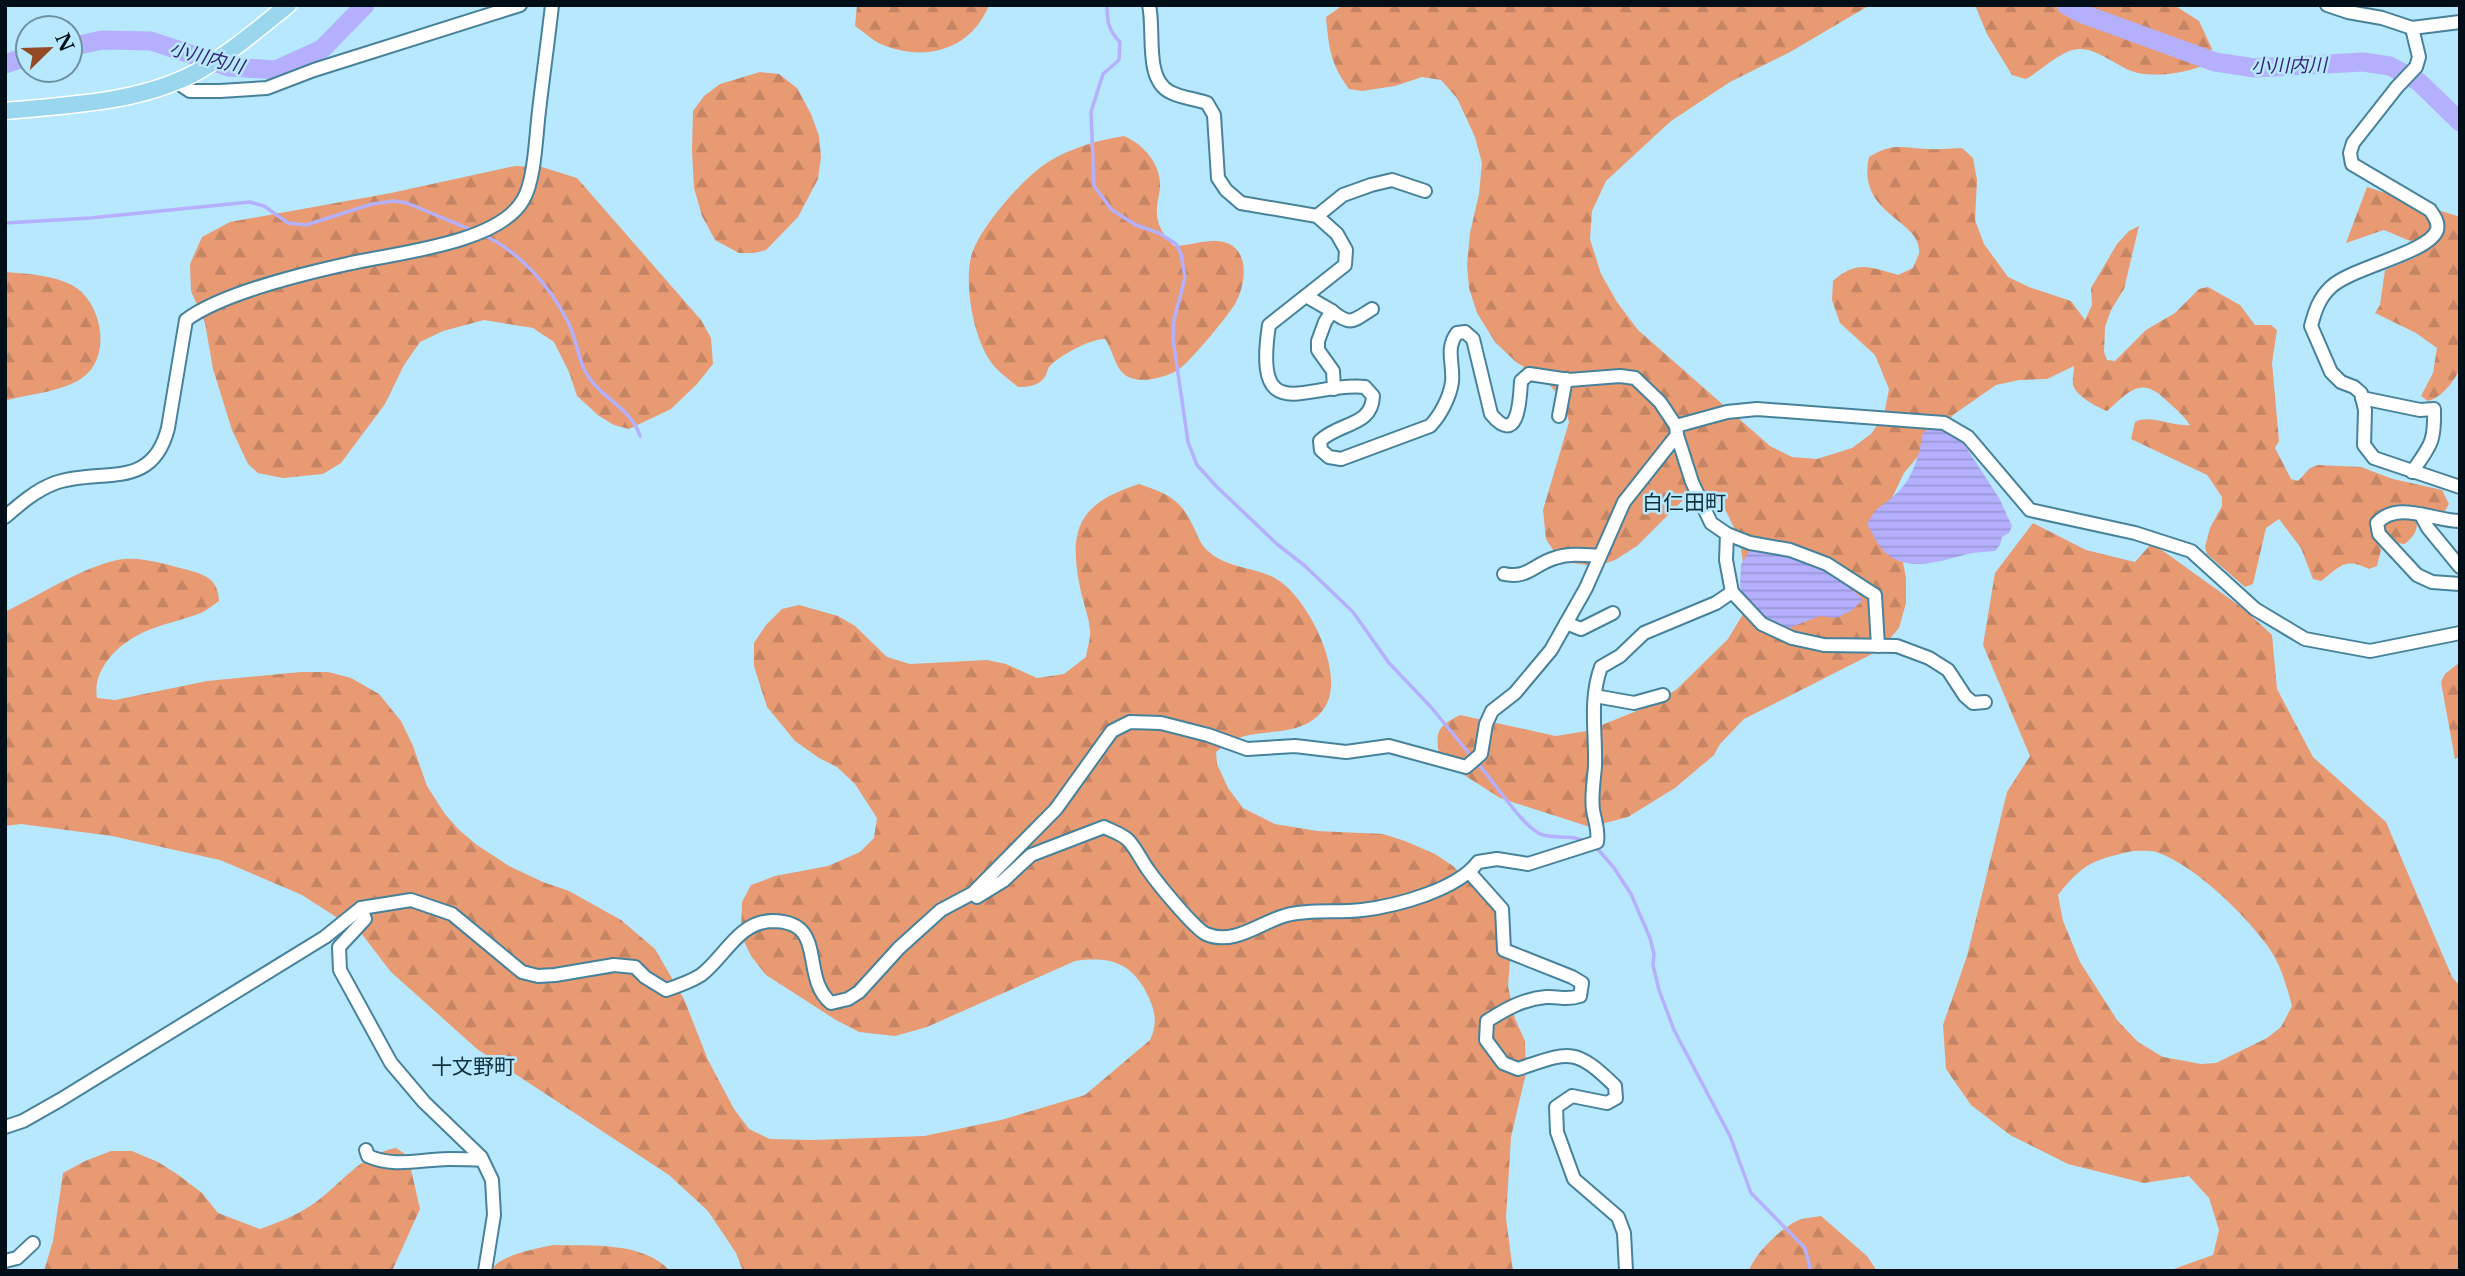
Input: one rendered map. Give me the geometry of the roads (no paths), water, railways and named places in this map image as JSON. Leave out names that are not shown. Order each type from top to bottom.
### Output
[{"type":"main road","points":[[5,111],[133,96],[175,81],[228,52],[288,5]]},
{"type":"street","points":[[175,81],[190,91],[267,88],[314,70],[520,5]]},
{"type":"street","points":[[5,517],[27,498],[56,483],[135,471],[153,459],[164,444],[168,428],[187,320],[197,312],[239,294],[344,265],[457,241],[499,225],[510,215],[523,200],[533,164],[552,5]]},
{"type":"street","points":[[1149,5],[1154,75],[1159,84],[1171,93],[1207,103],[1214,115],[1218,178],[1226,190],[1241,203],[1318,216],[1337,234],[1346,250],[1345,265],[1269,325],[1266,366],[1269,382],[1279,391],[1291,395],[1351,386],[1365,387],[1373,396],[1373,406],[1366,418],[1329,432],[1320,441],[1321,450],[1329,457],[1341,459],[1430,426],[1438,418],[1452,382],[1450,350],[1457,333],[1465,332],[1473,339],[1491,414],[1497,422],[1513,422],[1519,414],[1521,381],[1529,374],[1566,379],[1620,376],[1635,378],[1660,402],[1677,430],[1703,508],[1711,523],[1750,544],[1790,550],[1827,564],[1875,595],[1878,646]]},
{"type":"street","points":[[2327,5],[2412,28],[2460,22]]},
{"type":"street","points":[[2412,28],[2419,57],[2416,67],[2353,143],[2350,153],[2352,164],[2430,210],[2437,221],[2437,230],[2432,238],[2421,246],[2362,269],[2332,285],[2319,301],[2311,326],[2331,372],[2341,382],[2354,387],[2362,398],[2365,410],[2364,445],[2374,458],[2460,487]]},
{"type":"street","points":[[1318,216],[1343,195],[1371,184],[1392,180],[1425,191]]},
{"type":"street","points":[[1306,296],[1344,321],[1351,321],[1372,309]]},
{"type":"street","points":[[1332,311],[1318,341],[1318,350],[1333,371],[1334,389]]},
{"type":"street","points":[[1559,416],[1566,379]]},
{"type":"street","points":[[2362,398],[2420,410],[2434,409],[2435,434],[2431,446],[2413,471]]},
{"type":"street","points":[[5,1127],[23,1121],[325,937],[361,908],[411,900],[452,914],[522,972],[538,976],[614,965],[635,967],[666,990],[703,974],[747,928],[767,921],[788,921],[800,927],[806,936],[822,996],[831,1003],[848,999],[859,992],[899,948],[941,910],[973,894],[1056,809],[1112,731],[1130,722],[1161,723],[1208,735],[1247,749],[1295,746],[1346,752],[1389,746],[1466,767],[1481,754],[1486,724],[1492,710],[1515,693],[1551,650],[1586,588],[1624,502],[1677,430],[1727,412],[1757,409],[1944,423],[1968,437],[2029,510],[2135,533],[2191,551],[2255,609],[2305,639],[2370,651],[2459,635]]},
{"type":"street","points":[[2460,521],[2394,511],[2383,516],[2377,523],[2379,534],[2417,575],[2432,582],[2460,584]]},
{"type":"street","points":[[2421,515],[2428,528],[2460,567]]},
{"type":"street","points":[[1727,534],[1726,560],[1732,592],[1762,624],[1792,638],[1824,645],[1896,646],[1929,658],[1948,670],[1965,696],[1973,703],[1985,702]]},
{"type":"street","points":[[1504,574],[1515,576],[1527,573],[1554,558],[1573,555],[1600,556]]},
{"type":"street","points":[[941,910],[959,908],[1003,881],[1031,855],[1104,827],[1128,840],[1149,872],[1204,933],[1222,938],[1235,937],[1287,915],[1363,910],[1420,897],[1469,873],[1478,862],[1497,859],[1528,864],[1597,842],[1598,832],[1592,808],[1595,696],[1601,667],[1620,656],[1644,633],[1716,603],[1732,592]]},
{"type":"street","points":[[1566,623],[1581,629],[1613,613]]},
{"type":"street","points":[[1595,696],[1634,703],[1663,695]]},
{"type":"street","points":[[1469,873],[1502,909],[1504,950],[1582,983],[1580,996],[1567,1000],[1547,997],[1516,1003],[1487,1021],[1486,1040],[1503,1063],[1518,1069],[1563,1054],[1583,1059],[1615,1086],[1616,1098],[1607,1103],[1572,1096],[1556,1107],[1555,1120],[1574,1179],[1618,1217],[1624,1233],[1626,1271]]},
{"type":"street","points":[[361,908],[365,919],[339,947],[340,970],[391,1063],[424,1102],[468,1142],[482,1160],[492,1180],[494,1215],[485,1271]]},
{"type":"street","points":[[5,1136],[19,1129],[23,1121]]},
{"type":"street","points":[[366,1150],[368,1156],[376,1160],[404,1163],[448,1159],[482,1160]]},
{"type":"street","points":[[5,1261],[17,1258],[33,1243]]},
{"type":"waterway","name":"小川内川","points":[[84,44],[102,40],[151,41],[229,67],[276,70],[322,49],[365,5]]},
{"type":"waterway","points":[[1107,5],[1109,25],[1120,42],[1119,60],[1103,74],[1091,112],[1094,186],[1112,210],[1136,225],[1159,233],[1176,244],[1181,254],[1185,277],[1174,320],[1173,339],[1188,442],[1197,465],[1277,544],[1305,566],[1353,612],[1389,663],[1431,707],[1472,757]]},
{"type":"waterway","name":"小川内川","points":[[2066,5],[2083,14],[2215,62],[2255,68],[2363,62],[2390,66],[2419,82],[2460,122]]},
{"type":"waterway","name":"小川内川","points":[[5,64],[14,61]]},
{"type":"waterway","points":[[5,223],[90,218],[250,202],[264,206],[288,223],[306,225],[372,204],[394,201],[407,203],[474,231]]},
{"type":"waterway","points":[[481,234],[508,249],[542,282],[567,320],[585,371],[598,388],[629,417],[640,436]]},
{"type":"waterway","points":[[1477,763],[1535,831],[1543,835],[1575,838],[1586,842]]},
{"type":"waterway","points":[[1596,847],[1631,894],[1650,938],[1659,990],[1674,1030],[1730,1136],[1751,1193],[1805,1248],[1811,1271]]},
{"type":"district","name":"白仁田町","points":[[1684,503]]},
{"type":"district","name":"十文野町","points":[[473,1067]]}]
